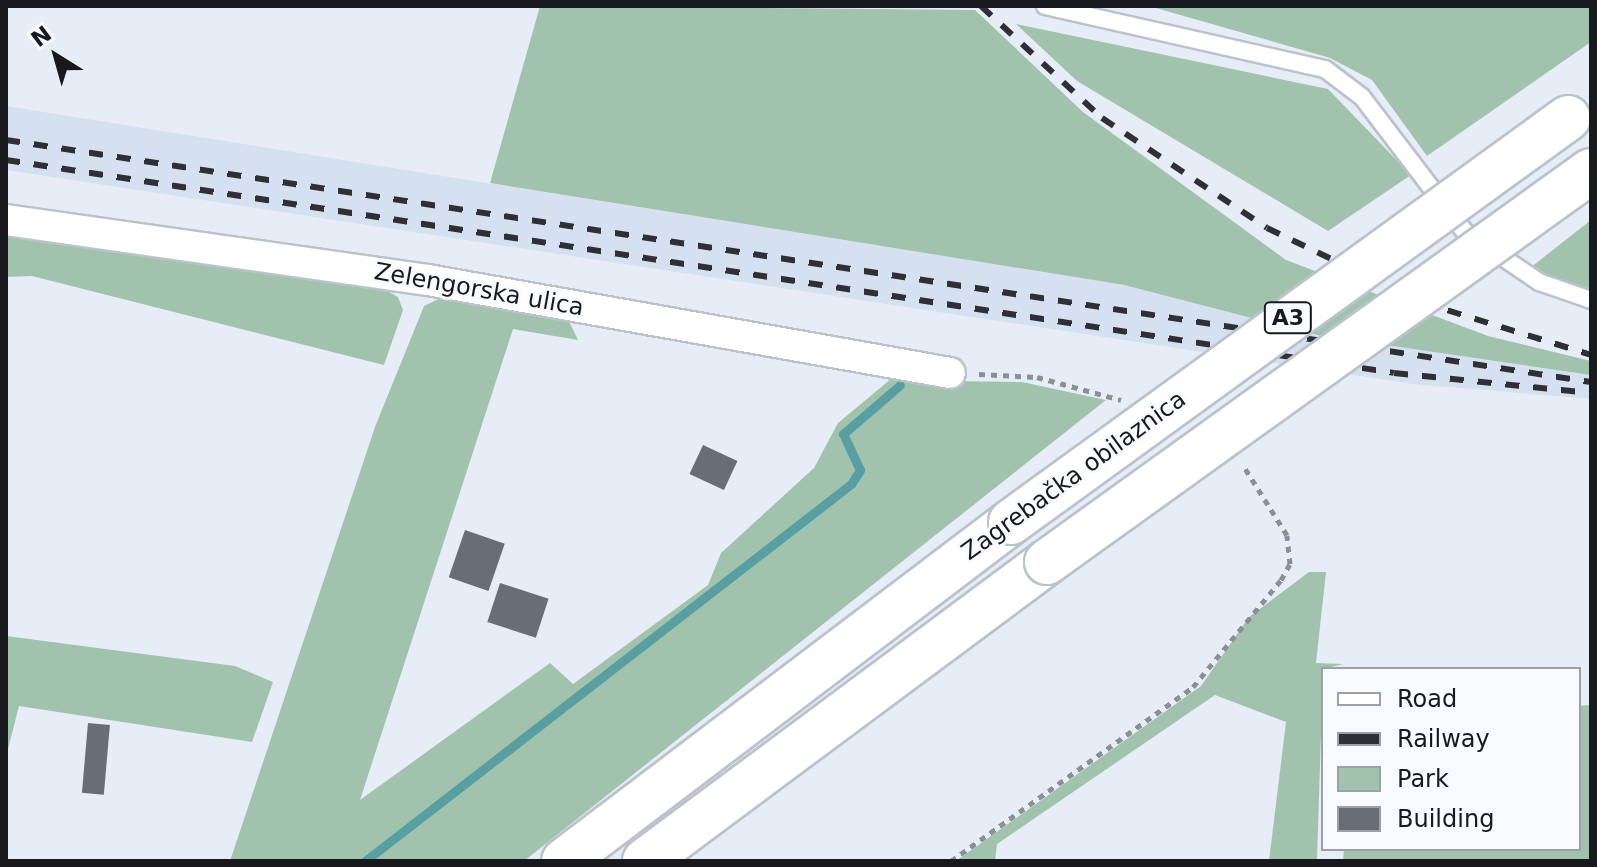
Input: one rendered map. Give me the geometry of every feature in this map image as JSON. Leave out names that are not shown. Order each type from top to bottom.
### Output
[{"type":"highway","name":"Zagrebačka obilaznica","points":[[564,861],[1011,522],[1579,111]]},
{"type":"highway","name":"A3","points":[[645,861],[1047,562],[1591,171]]},
{"type":"street","name":"Zelengorska ulica","points":[[6,220],[428,280],[950,373]]},
{"type":"lane","points":[[1045,6],[1110,13],[1325,69],[1362,97],[1464,231],[1539,282],[1591,300]]},
{"type":"path","points":[[950,373],[1037,377],[1125,402]]},
{"type":"path","points":[[951,861],[1193,687],[1281,580],[1290,564],[1287,535],[1252,470],[1238,462]]},
{"type":"shaded area","points":[[6,106],[1124,285],[1318,335],[1591,375],[1591,399],[1413,384],[6,170]]},
{"type":"green space","points":[[540,6],[975,10],[1083,112],[1286,260],[1488,336],[1591,361],[1591,375],[1318,335],[1124,285],[490,183]]},
{"type":"green space","points":[[1149,6],[1591,6],[1591,42],[1427,156],[1372,80],[1330,58]]},
{"type":"green space","points":[[1016,24],[1328,89],[1411,175],[1328,231],[1077,81]]},
{"type":"green space","points":[[1591,220],[1591,295],[1530,268]]},
{"type":"green space","points":[[6,230],[375,284],[398,297],[403,310],[384,365],[32,276],[6,277]]},
{"type":"green space","points":[[447,295],[566,315],[578,340],[513,329],[360,800],[550,663],[573,684],[708,585],[721,553],[814,468],[838,423],[903,369],[951,381],[1022,382],[1106,400],[524,861],[230,861],[375,427],[424,306]]},
{"type":"green space","points":[[1309,572],[1326,572],[1316,663],[1343,664],[1321,667],[1317,861],[1269,861],[1286,722],[1215,695],[997,844],[995,861],[956,861],[1201,686],[1249,617]]},
{"type":"green space","points":[[6,636],[235,666],[273,682],[252,742],[19,706],[6,757]]},
{"type":"green space","points":[[1591,705],[1591,861],[1343,861],[1344,851],[1581,851],[1581,706]]},
{"type":"building","points":[[703,445],[737,461],[724,490],[689,474]]},
{"type":"building","points":[[465,530],[505,544],[488,591],[449,577]]},
{"type":"building","points":[[500,583],[549,599],[536,638],[487,622]]},
{"type":"building","points":[[88,723],[110,725],[104,795],[82,793]]},
{"type":"waterway","points":[[365,861],[851,484],[860,470],[843,434],[900,385]]},
{"type":"railway","points":[[981,6],[1102,118],[1267,228],[1421,302],[1591,355]]},
{"type":"railway","points":[[6,140],[1591,382]]},
{"type":"railway","points":[[6,160],[1394,373],[1591,393]]}]
